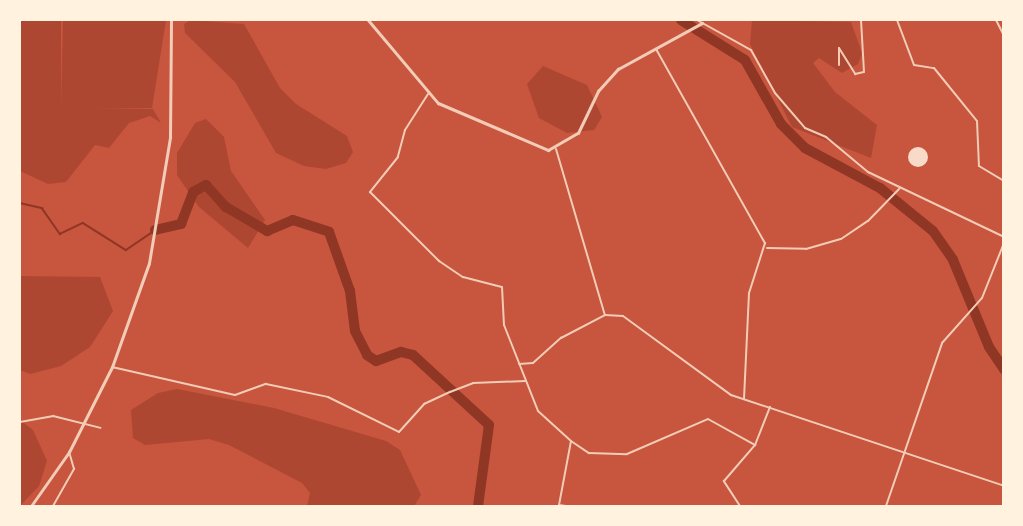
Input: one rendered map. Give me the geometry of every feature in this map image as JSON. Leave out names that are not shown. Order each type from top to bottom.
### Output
[{"type":"street","points":[[31,507],[69,452],[112,367],[149,263],[158,221],[170,137],[171,20]]},
{"type":"street","points":[[368,20],[428,94],[513,140],[556,149],[578,133],[608,78],[656,48],[701,25]]},
{"type":"street","points":[[697,20],[701,25],[751,50],[797,122],[899,189],[1004,237]]},
{"type":"street","points":[[839,65],[835,52],[839,48],[855,74],[864,72],[861,20]]},
{"type":"street","points":[[897,20],[914,65],[934,68],[977,121],[979,166],[1004,181]]},
{"type":"street","points":[[996,20],[1004,36]]},
{"type":"street","points":[[656,48],[703,139],[737,185],[766,248],[748,293],[744,399]]},
{"type":"street","points":[[428,94],[405,130],[398,157],[370,192],[439,261],[463,277],[500,283],[502,321],[538,411],[571,441],[589,453],[627,454],[708,419],[755,445]]},
{"type":"street","points":[[556,149],[605,315]]},
{"type":"street","points":[[766,248],[820,247],[856,231],[899,189]]},
{"type":"street","points":[[886,507],[942,343],[978,303],[1004,243]]},
{"type":"street","points":[[519,364],[533,363],[561,338],[605,315],[622,316],[730,395],[1004,486]]},
{"type":"street","points":[[112,367],[235,396],[266,384],[328,397],[399,432],[424,404],[456,389],[525,381]]},
{"type":"street","points":[[740,507],[724,482],[755,445],[770,407]]},
{"type":"street","points":[[20,422],[69,418],[101,428]]},
{"type":"street","points":[[566,507],[559,505],[571,441]]},
{"type":"street","points":[[53,507],[74,469],[69,452]]},
{"type":"shaded area","points":[[20,20],[61,20],[61,107],[63,20],[166,20],[152,108],[91,108],[153,109],[161,123],[150,116],[129,123],[109,148],[95,145],[66,182],[48,184],[20,171]]},
{"type":"shaded area","points":[[191,20],[244,24],[280,88],[296,104],[347,136],[353,152],[346,163],[326,169],[304,166],[276,153],[235,82],[185,33],[184,24]]},
{"type":"shaded area","points":[[752,20],[851,22],[862,53],[858,64],[842,73],[819,58],[813,63],[835,92],[877,125],[871,158],[792,127],[750,44]]},
{"type":"shaded area","points":[[543,66],[587,85],[602,117],[594,130],[567,133],[539,118],[527,84]]},
{"type":"shaded area","points":[[206,119],[224,137],[231,171],[265,220],[248,248],[199,207],[177,175],[177,153],[195,123]]},
{"type":"shaded area","points":[[20,276],[100,277],[113,311],[90,347],[61,366],[30,374],[20,370]]},
{"type":"shaded area","points":[[177,389],[274,408],[386,441],[400,450],[421,495],[414,506],[307,506],[310,493],[302,483],[229,445],[209,439],[145,445],[133,438],[131,410],[158,393]]},
{"type":"shaded area","points":[[20,420],[33,430],[47,461],[39,486],[20,506]]},
{"type":"building","points":[[914,147],[922,147],[928,153],[928,161],[922,167],[914,167],[908,161],[908,153]]},
{"type":"waterway","points":[[681,20],[745,60],[781,124],[805,148],[880,188],[933,231],[953,260],[989,347],[1004,369]]},
{"type":"waterway","points":[[155,230],[181,224],[193,192],[206,185],[226,207],[267,231],[293,220],[329,232],[350,291],[355,331],[367,355],[376,361],[401,352],[413,355],[489,425],[478,506]]},
{"type":"waterway","points":[[20,203],[42,208],[60,234],[83,223],[126,250],[154,231]]}]
